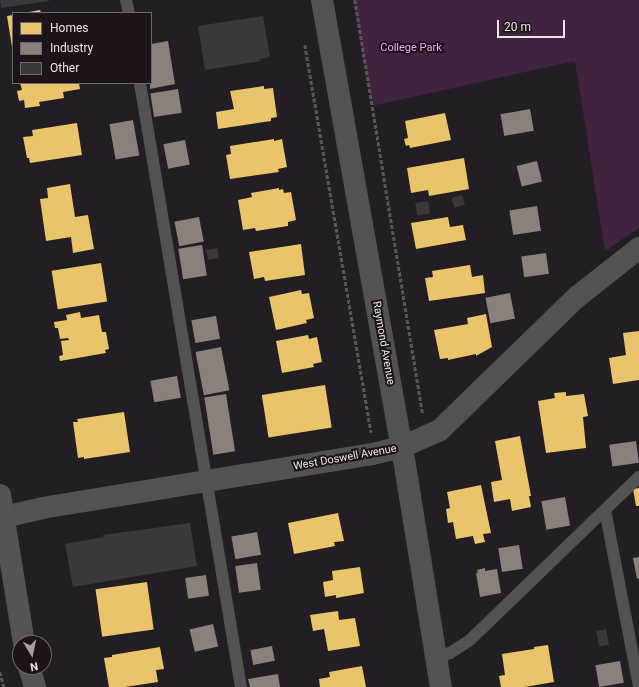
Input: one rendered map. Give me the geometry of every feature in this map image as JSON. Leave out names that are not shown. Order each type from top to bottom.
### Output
[{"type":"main road","points":[[0,495],[23,635]]},
{"type":"main road","points":[[31,675],[35,687]]},
{"type":"street","name":"Raymond Avenue","points":[[322,0],[402,448],[442,687]]},
{"type":"street","name":"West Doswell Avenue","points":[[4,517],[42,508],[402,448],[440,430],[577,297],[639,248]]},
{"type":"lane","points":[[126,0],[129,12]]},
{"type":"lane","points":[[140,84],[241,687]]},
{"type":"lane","points":[[436,657],[450,653],[470,640],[639,477]]},
{"type":"lane","points":[[605,510],[639,687]]},
{"type":"path","points":[[355,0],[423,415]]},
{"type":"path","points":[[304,39],[372,437]]},
{"type":"path","points":[[0,672],[4,687]]},
{"type":"green space","name":"College Park","points":[[353,0],[639,0],[639,228],[605,251],[575,61],[372,106]]},
{"type":"building: Homes","points":[[40,10],[41,12],[29,12]]},
{"type":"building: Homes","points":[[12,15],[12,47],[7,16]]},
{"type":"building: Homes","points":[[20,84],[79,84],[80,89],[63,92],[64,98],[39,102],[40,106],[25,108],[24,100],[19,101],[17,91],[22,90]]},
{"type":"building: Homes","points":[[264,86],[264,89],[273,88],[277,117],[271,118],[271,121],[218,129],[216,112],[234,109],[230,91]]},
{"type":"building: Homes","points":[[445,113],[451,140],[410,148],[409,145],[406,146],[404,139],[408,138],[405,121]]},
{"type":"building: Homes","points":[[77,123],[82,155],[30,163],[29,158],[27,158],[23,137],[33,136],[32,130]]},
{"type":"building: Homes","points":[[274,139],[274,141],[282,139],[287,167],[278,169],[279,172],[230,179],[226,155],[231,154],[230,146]]},
{"type":"building: Homes","points":[[464,158],[469,189],[429,196],[428,190],[411,193],[407,168]]},
{"type":"building: Homes","points":[[70,184],[75,217],[88,215],[94,249],[73,253],[71,237],[46,241],[40,199],[48,198],[47,188]]},
{"type":"building: Homes","points":[[279,188],[279,190],[283,189],[284,193],[291,192],[296,220],[288,222],[288,226],[256,231],[255,228],[243,230],[238,200],[252,197],[251,193]]},
{"type":"building: Homes","points":[[448,217],[450,227],[463,225],[466,240],[416,249],[411,223]]},
{"type":"building: Homes","points":[[301,244],[305,275],[265,281],[264,277],[254,279],[249,252]]},
{"type":"building: Homes","points":[[101,263],[107,302],[58,309],[52,271]]},
{"type":"building: Homes","points":[[470,265],[472,277],[483,275],[485,293],[429,301],[425,278],[433,277],[432,271]]},
{"type":"building: Homes","points":[[301,290],[302,294],[309,293],[314,318],[306,320],[307,323],[276,330],[269,297]]},
{"type":"building: Homes","points":[[80,312],[81,318],[99,315],[102,332],[106,332],[109,349],[105,350],[106,353],[60,361],[59,356],[63,355],[61,341],[69,340],[68,338],[60,339],[58,328],[55,328],[54,322],[67,320],[66,315]]},
{"type":"building: Homes","points":[[486,314],[492,347],[476,356],[476,354],[448,360],[448,358],[440,359],[434,330],[468,324],[467,318]]},
{"type":"building: Homes","points":[[639,331],[639,380],[613,384],[609,358],[626,355],[623,333]]},
{"type":"building: Homes","points":[[308,335],[309,339],[317,337],[322,362],[313,364],[314,367],[282,373],[276,341]]},
{"type":"building: Homes","points":[[325,385],[332,427],[269,437],[262,395]]},
{"type":"building: Homes","points":[[566,392],[566,396],[584,394],[588,416],[583,417],[586,448],[546,453],[538,401],[555,398],[554,393]]},
{"type":"building: Homes","points":[[124,412],[130,452],[84,459],[84,457],[78,458],[73,422],[78,422],[77,419]]},
{"type":"building: Homes","points":[[520,436],[531,496],[529,496],[531,507],[512,511],[510,499],[494,502],[491,482],[502,480],[495,441]]},
{"type":"building: Homes","points":[[481,485],[491,533],[483,534],[485,542],[475,544],[473,536],[456,539],[453,522],[448,523],[446,509],[450,508],[447,492]]},
{"type":"building: Homes","points":[[639,488],[639,506],[636,506],[633,489]]},
{"type":"building: Homes","points":[[338,513],[344,541],[334,542],[335,546],[294,554],[288,523]]},
{"type":"building: Homes","points":[[360,567],[364,593],[336,598],[336,595],[325,597],[323,582],[333,580],[332,571]]},
{"type":"building: Homes","points":[[147,582],[154,630],[102,637],[96,589]]},
{"type":"building: Homes","points":[[338,611],[339,620],[355,618],[360,646],[328,651],[324,629],[313,631],[310,615]]},
{"type":"building: Homes","points":[[548,645],[554,682],[525,687],[501,687],[499,676],[505,675],[502,654],[534,649],[534,647]]},
{"type":"building: Homes","points":[[160,647],[164,669],[156,670],[158,682],[125,687],[109,687],[104,658],[112,657],[112,655]]},
{"type":"building: Homes","points":[[362,666],[366,687],[320,687],[319,679],[330,677],[329,672]]},
{"type":"building: Industry","points":[[168,41],[175,84],[150,89],[150,84],[152,84],[152,44]]},
{"type":"building: Industry","points":[[178,89],[182,113],[154,117],[150,93]]},
{"type":"building: Industry","points":[[530,109],[534,131],[504,136],[500,114]]},
{"type":"building: Industry","points":[[133,120],[139,155],[116,160],[109,124]]},
{"type":"building: Industry","points":[[185,140],[190,165],[168,169],[163,144]]},
{"type":"building: Industry","points":[[537,161],[542,181],[522,186],[517,166]]},
{"type":"building: Industry","points":[[537,206],[541,231],[513,235],[509,210]]},
{"type":"building: Industry","points":[[199,217],[204,242],[179,246],[174,222]]},
{"type":"building: Industry","points":[[202,245],[207,276],[183,279],[178,249]]},
{"type":"building: Industry","points":[[546,253],[549,274],[524,277],[521,256]]},
{"type":"building: Industry","points":[[510,293],[515,319],[490,323],[485,298]]},
{"type":"building: Industry","points":[[216,316],[220,339],[195,343],[191,320]]},
{"type":"building: Industry","points":[[221,347],[229,390],[204,395],[195,352]]},
{"type":"building: Industry","points":[[177,376],[181,398],[154,402],[150,381]]},
{"type":"building: Industry","points":[[226,394],[235,451],[213,455],[204,397]]},
{"type":"building: Industry","points":[[636,441],[639,463],[612,467],[609,445]]},
{"type":"building: Industry","points":[[565,497],[570,526],[546,530],[541,501]]},
{"type":"building: Industry","points":[[257,532],[261,555],[235,559],[231,537]]},
{"type":"building: Industry","points":[[519,545],[523,569],[502,572],[498,548]]},
{"type":"building: Industry","points":[[639,557],[639,578],[637,579],[633,558]]},
{"type":"building: Industry","points":[[257,563],[261,590],[239,593],[235,566]]},
{"type":"building: Industry","points":[[485,568],[485,571],[497,569],[501,593],[480,597],[476,573],[478,573],[477,570]]},
{"type":"building: Industry","points":[[206,575],[209,596],[188,599],[185,578]]},
{"type":"building: Industry","points":[[213,624],[218,646],[195,652],[190,629]]},
{"type":"building: Industry","points":[[272,646],[275,661],[253,665],[250,650]]},
{"type":"building: Industry","points":[[620,661],[624,683],[599,687],[595,665]]},
{"type":"building: Industry","points":[[278,674],[280,687],[250,687],[248,679]]},
{"type":"building: Other","points":[[0,0],[49,0],[49,1],[1,8]]},
{"type":"building: Other","points":[[263,16],[270,57],[260,59],[261,61],[205,70],[198,26]]},
{"type":"building: Other","points":[[462,195],[465,205],[454,208],[451,198]]},
{"type":"building: Other","points":[[428,201],[430,214],[417,216],[415,203]]},
{"type":"building: Other","points":[[217,248],[219,258],[208,260],[206,250]]},
{"type":"building: Other","points":[[190,523],[197,566],[73,587],[65,544],[103,537],[103,535]]},
{"type":"building: Other","points":[[606,629],[609,645],[599,647],[596,631]]}]
